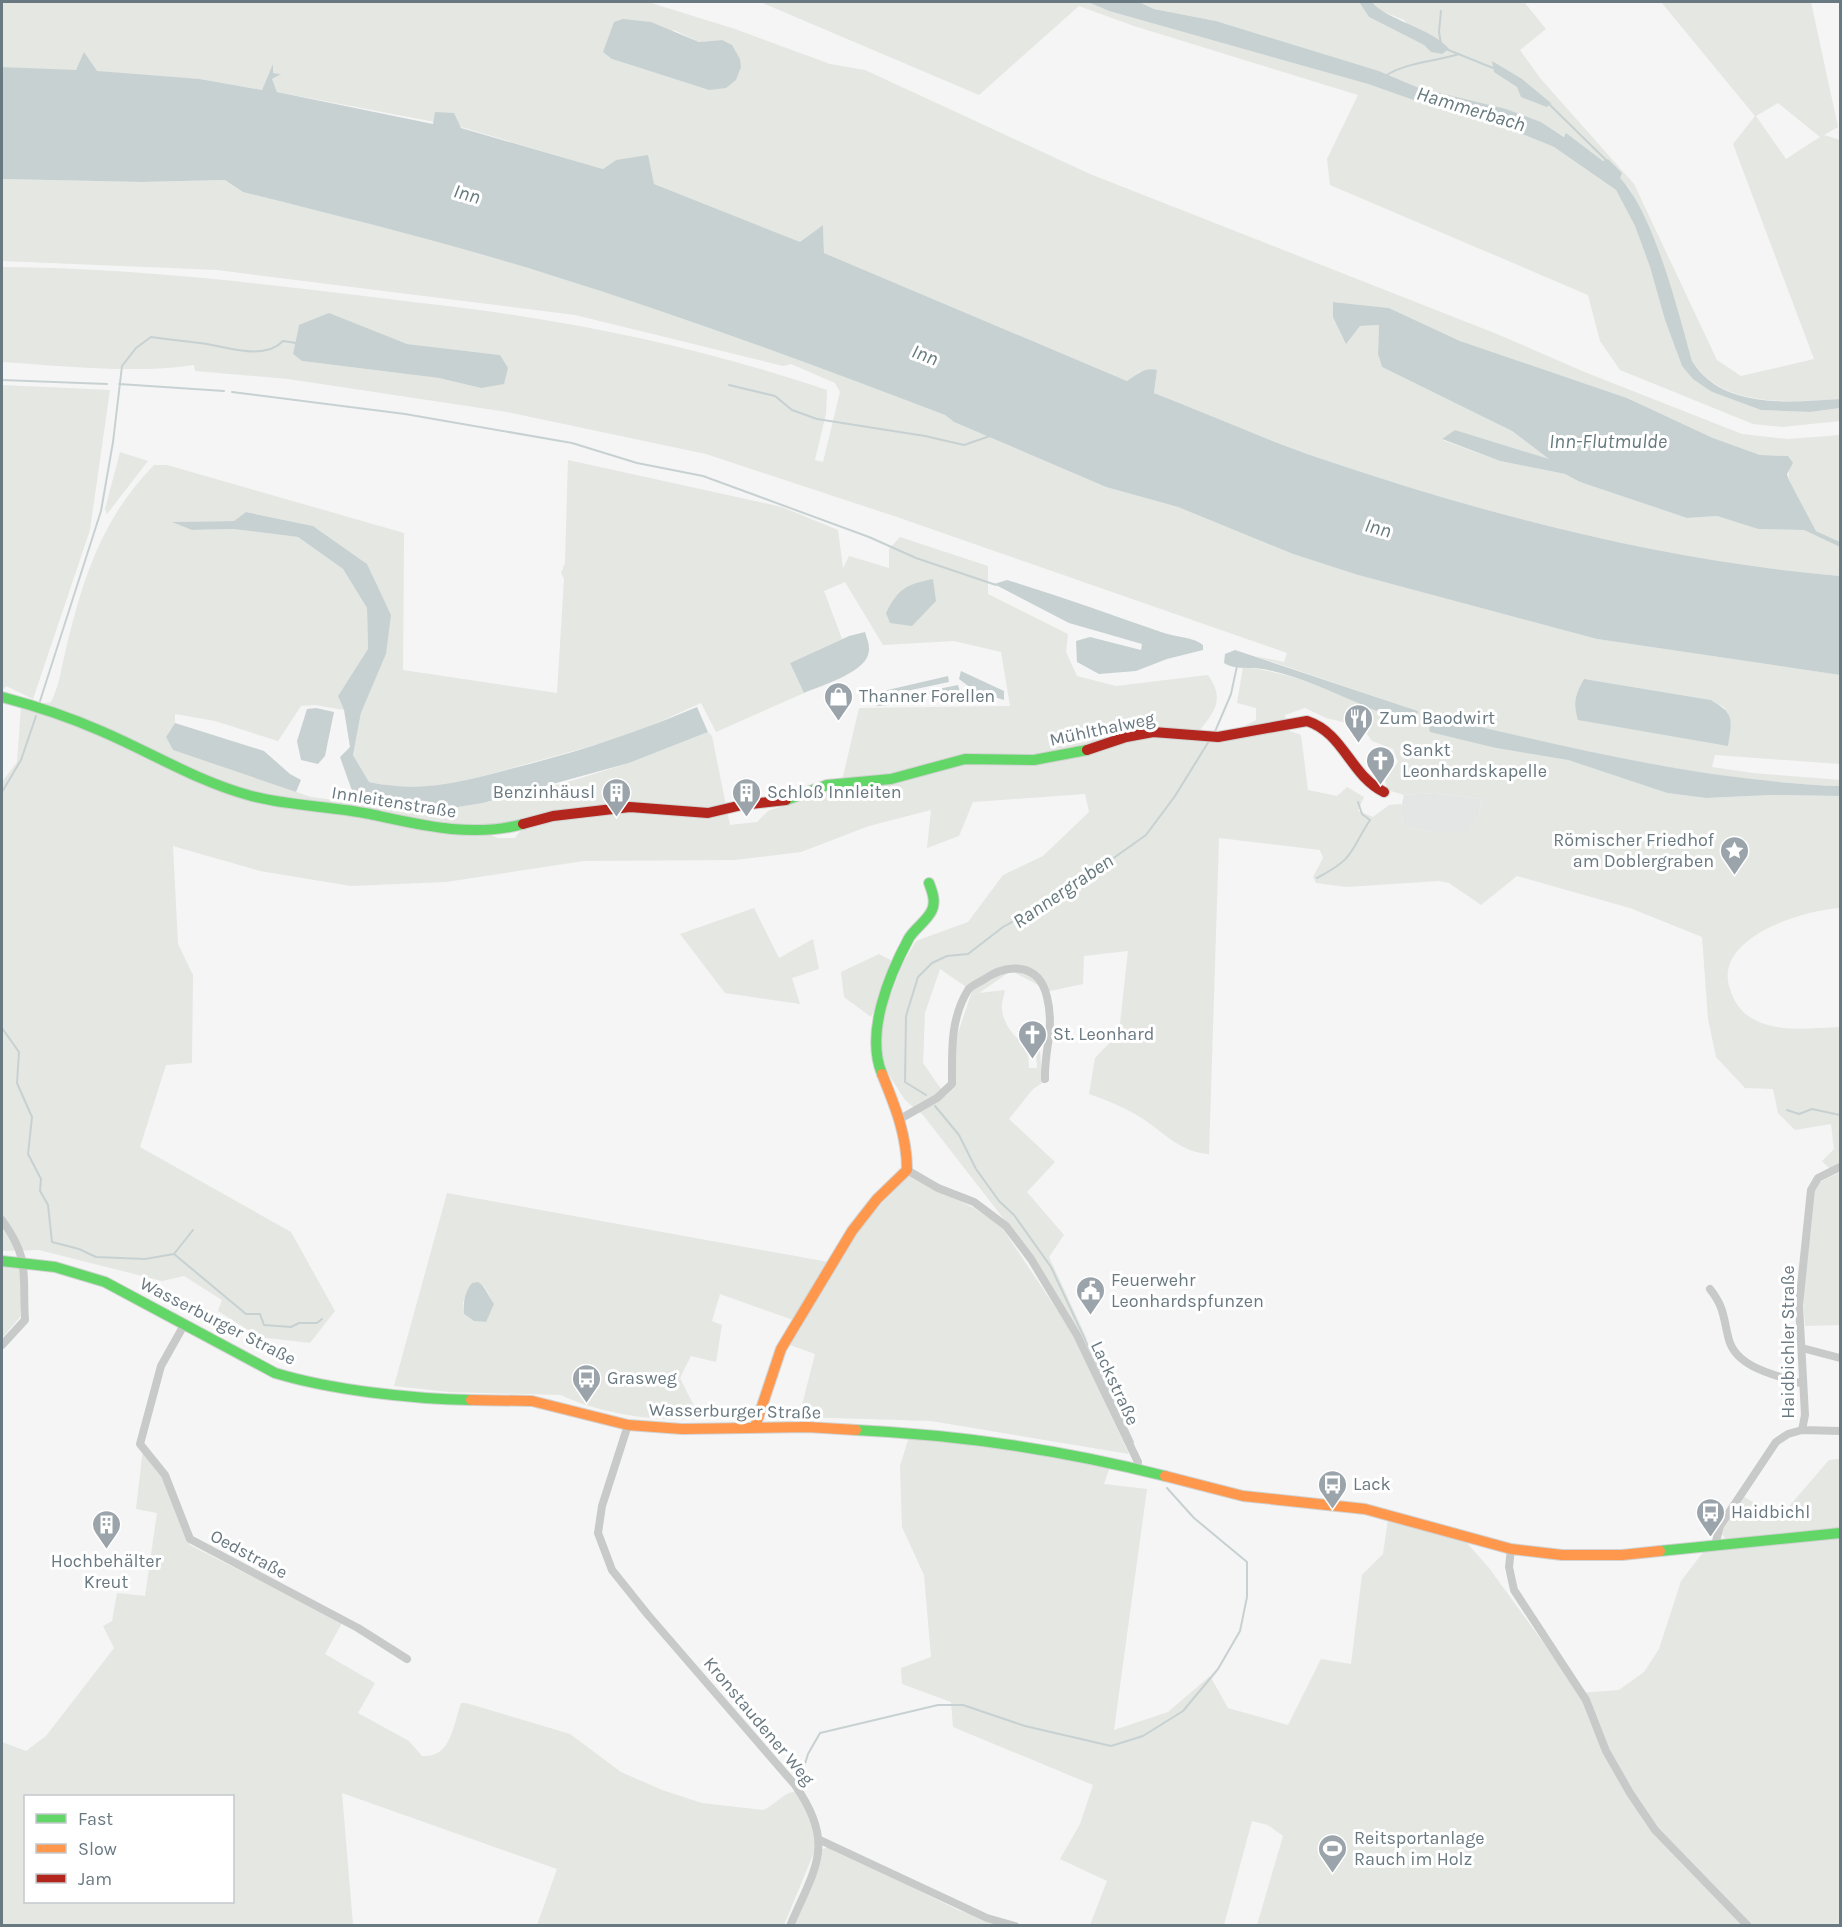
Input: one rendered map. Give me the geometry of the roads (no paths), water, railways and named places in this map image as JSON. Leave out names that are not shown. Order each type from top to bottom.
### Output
[{"type":"street","name":"Innleitenstraße","points":[[2,697],[39,707],[99,730],[221,786],[250,796],[304,806],[345,809],[441,829],[508,828],[553,816],[630,807],[708,813],[753,803],[788,800],[826,785],[874,782],[902,777]]},
{"type":"street","name":"Mühlthalweg","points":[[902,777],[964,759],[1034,760],[1093,749],[1126,737],[1153,732],[1214,737],[1288,723],[1318,723],[1337,738],[1365,783],[1384,792]]},
{"type":"street","points":[[755,1427],[781,1349],[852,1231],[877,1199],[907,1170],[908,1152],[900,1119],[876,1060],[876,1026],[908,940],[915,927],[934,910],[936,900],[929,883]]},
{"type":"street","points":[[900,1119],[937,1098],[952,1084],[952,1042],[957,1017],[969,989],[993,973],[1016,967],[1029,970],[1041,982],[1047,996],[1051,1039],[1045,1059],[1045,1079]]},
{"type":"street","name":"Haidbichler Straße","points":[[1715,1545],[1720,1526],[1776,1442],[1788,1434],[1802,1430],[1805,1414],[1801,1269],[1811,1190],[1818,1178],[1840,1167]]},
{"type":"street","name":"Lackstraße","points":[[907,1170],[938,1188],[974,1202],[1006,1226],[1025,1250],[1077,1335],[1138,1462],[1137,1468]]},
{"type":"street","points":[[2,1220],[15,1238],[24,1261],[25,1320],[2,1345]]},
{"type":"street","name":"Wasserburger Straße","points":[[2,1260],[24,1261],[86,1274],[150,1304],[184,1325],[275,1373],[301,1381],[456,1400],[532,1401],[628,1425],[682,1429],[807,1427],[936,1434],[1025,1446],[1137,1468],[1243,1496],[1328,1503],[1365,1509],[1511,1549],[1588,1557],[1840,1533]]},
{"type":"street","points":[[1710,1289],[1721,1303],[1730,1343],[1739,1356],[1754,1367],[1803,1384]]},
{"type":"street","name":"Oedstraße","points":[[184,1325],[161,1366],[140,1444],[165,1475],[190,1539],[357,1628],[407,1659]]},
{"type":"street","points":[[1802,1348],[1840,1358]]},
{"type":"street","name":"Kronstaudener Weg","points":[[628,1425],[602,1506],[598,1533],[612,1569],[648,1615],[795,1785],[813,1810],[820,1840],[809,1881],[790,1926]]},
{"type":"street","points":[[1802,1430],[1840,1431]]},
{"type":"street","points":[[1511,1549],[1509,1567],[1514,1590],[1586,1701],[1606,1751],[1630,1793],[1655,1830],[1748,1926]]},
{"type":"street","points":[[820,1840],[987,1918],[1015,1926]]},
{"type":"water","name":"Hammerbach","points":[[1088,2],[1139,2],[1154,9],[1216,21],[1379,71],[1419,88],[1506,109],[1541,122],[1564,137],[1566,133],[1603,161],[1608,159],[1622,173],[1620,178],[1644,215],[1664,264],[1692,361],[1705,377],[1721,388],[1759,400],[1840,399],[1840,408],[1810,412],[1761,410],[1712,392],[1693,379],[1682,366],[1635,226],[1616,190],[1554,147],[1485,119],[1436,108],[1368,84],[1109,11]]},
{"type":"water","points":[[1359,2],[1372,2],[1387,14],[1431,35],[1449,49],[1442,54],[1431,52],[1424,45],[1369,17]]},
{"type":"water","points":[[623,19],[651,22],[699,42],[722,40],[732,45],[740,59],[741,67],[736,80],[726,88],[709,90],[612,59],[603,52],[614,22]]},
{"type":"water","name":"Inn","points":[[84,52],[97,71],[200,79],[262,90],[273,64],[273,73],[281,74],[272,79],[277,92],[433,124],[435,112],[454,113],[461,128],[603,169],[616,160],[648,155],[654,184],[800,242],[823,225],[824,253],[1127,381],[1145,370],[1157,370],[1154,393],[1319,458],[1446,498],[1576,533],[1708,559],[1840,576],[1840,675],[1597,639],[1358,575],[1293,554],[1178,507],[1106,487],[954,422],[945,415],[699,324],[474,252],[243,192],[225,180],[142,182],[2,179],[2,67],[76,70]]},
{"type":"water","points":[[1492,61],[1522,79],[1551,103],[1547,107],[1521,97],[1517,87],[1494,72]]},
{"type":"water","name":"Inn-Flutmulde","points":[[1333,302],[1389,308],[1460,341],[1627,398],[1713,438],[1760,455],[1788,456],[1793,463],[1787,474],[1789,480],[1816,531],[1840,542],[1840,547],[1804,530],[1758,529],[1717,516],[1687,518],[1580,482],[1565,474],[1500,461],[1442,439],[1455,430],[1549,459],[1512,431],[1382,367],[1378,354],[1379,325],[1360,326],[1346,344],[1333,317]]},
{"type":"water","points":[[329,313],[407,344],[500,355],[508,368],[504,384],[481,388],[439,378],[302,361],[293,354],[299,325]]},
{"type":"water","points":[[246,512],[313,526],[367,564],[391,615],[386,654],[361,713],[353,755],[369,782],[409,787],[462,781],[587,748],[697,707],[708,732],[629,763],[483,803],[426,812],[356,802],[340,757],[350,747],[344,710],[338,696],[368,649],[367,608],[343,569],[298,537],[233,529],[192,530],[172,522],[234,521]]},
{"type":"water","points":[[933,579],[936,601],[912,626],[890,623],[886,613],[899,593],[916,583]]},
{"type":"water","points":[[1007,580],[1164,633],[1194,640],[1203,645],[1203,650],[1167,659],[1136,671],[1099,674],[1077,662],[1076,641],[1090,637],[1141,650],[1142,644],[1069,623],[994,584]]},
{"type":"water","points":[[865,632],[868,655],[858,668],[804,693],[790,663],[849,636]]},
{"type":"water","points":[[1235,650],[1418,711],[1416,724],[1379,712],[1306,681],[1262,669],[1234,667],[1224,663],[1225,654]]},
{"type":"water","points":[[961,671],[1004,691],[1004,700],[975,691],[959,679]]},
{"type":"water","points":[[948,676],[949,682],[878,697],[879,692]]},
{"type":"water","points":[[1584,679],[1711,700],[1724,709],[1730,719],[1728,746],[1578,720],[1576,699]]},
{"type":"water","points":[[958,685],[961,695],[937,698],[932,695],[909,703],[877,706],[875,702]]},
{"type":"water","points":[[316,708],[334,712],[325,756],[318,764],[301,760],[297,741],[307,709]]},
{"type":"water","points":[[1433,716],[1635,761],[1686,770],[1788,783],[1840,786],[1840,796],[1771,795],[1706,798],[1667,793],[1568,760],[1496,748],[1430,732],[1428,722]]},
{"type":"water","points":[[175,723],[264,751],[290,774],[301,780],[296,792],[173,750],[166,737]]},
{"type":"water","points":[[478,1282],[494,1304],[486,1322],[474,1321],[464,1314],[464,1301],[468,1290],[472,1283]]},
{"type":"waterway","points":[[1441,11],[1439,32],[1441,44]]},
{"type":"waterway","points":[[1446,49],[1493,68]]},
{"type":"waterway","points":[[1385,76],[1411,65],[1459,54]]},
{"type":"waterway","points":[[1549,104],[1607,161]]},
{"type":"waterway","points":[[40,701],[101,511],[113,442],[122,366],[136,348],[151,337],[247,351],[267,350],[283,341],[296,343]]},
{"type":"waterway","points":[[2,380],[107,384]]},
{"type":"waterway","points":[[119,384],[224,391]]},
{"type":"waterway","points":[[729,385],[775,396],[792,410],[817,419],[925,436],[964,445],[990,436]]},
{"type":"waterway","points":[[232,392],[405,414],[572,443],[637,463],[703,476],[869,537],[916,558],[996,585]]},
{"type":"waterway","name":"Rannergraben","points":[[1214,734],[1231,694],[1237,666]]},
{"type":"waterway","points":[[2,792],[21,760],[36,716]]},
{"type":"waterway","name":"Rannergraben","points":[[926,1095],[905,1082],[906,1016],[918,977],[932,963],[947,956],[968,954],[1003,927],[1067,891],[1146,835],[1175,796],[1209,741]]},
{"type":"waterway","points":[[1317,878],[1339,865],[1350,854],[1370,820],[1362,814],[1358,802]]},
{"type":"waterway","points":[[2,1022],[2,1028],[19,1052],[17,1083],[32,1117],[28,1154],[41,1179],[40,1191],[48,1205],[52,1242],[79,1249],[96,1257],[145,1259],[174,1254],[246,1314],[260,1314],[264,1325],[291,1327],[299,1323],[317,1323],[322,1319]]},
{"type":"waterway","name":"Rannergraben","points":[[935,1106],[959,1135],[976,1169],[999,1201],[1014,1215],[1051,1267],[1133,1442]]},
{"type":"waterway","points":[[1787,1110],[1799,1114],[1812,1109],[1840,1115]]},
{"type":"waterway","points":[[174,1254],[193,1230]]},
{"type":"waterway","points":[[801,1777],[808,1754],[820,1733],[938,1705],[963,1705],[1025,1726],[1111,1746],[1143,1736],[1183,1711],[1218,1669],[1240,1631],[1247,1597],[1247,1562],[1194,1518],[1167,1488]]},
{"type":"place","name":"Thanner Forellen","points":[[838,722]]},
{"type":"place","name":"Zum Baodwirt","points":[[1358,744]]},
{"type":"place","name":"Sankt Leonhardskapelle","points":[[1381,786]]},
{"type":"place","name":"Benzinhäusl","points":[[616,818]]},
{"type":"place","name":"Schloß Innleiten","points":[[746,818]]},
{"type":"place","name":"Römischer Friedhof am Doblergraben","points":[[1735,876]]},
{"type":"place","name":"St. Leonhard","points":[[1032,1060]]},
{"type":"place","name":"Feuerwehr Leonhardspfunzen","points":[[1090,1316]]},
{"type":"place","name":"Grasweg","points":[[586,1404]]},
{"type":"place","name":"Lack","points":[[1332,1510]]},
{"type":"place","name":"Haidbichl","points":[[1710,1538]]},
{"type":"place","name":"Hochbehälter Kreut","points":[[106,1550]]},
{"type":"place","name":"Reitsportanlage Rauch im Holz","points":[[1333,1874]]}]
